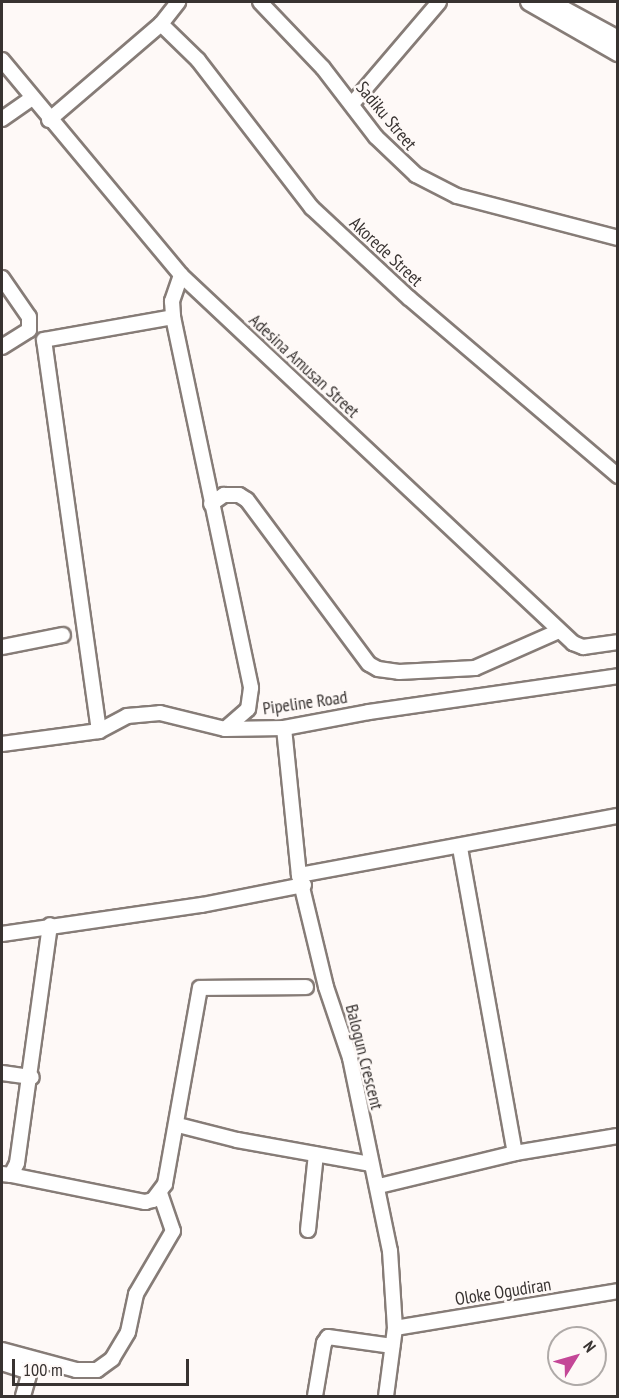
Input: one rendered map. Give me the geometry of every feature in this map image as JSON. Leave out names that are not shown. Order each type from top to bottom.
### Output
[{"type":"main road","points":[[542,4],[618,39]]},
{"type":"main road","points":[[542,4],[618,53]]},
{"type":"street","points":[[49,120],[161,24],[178,2]]},
{"type":"street","name":"Sadiku Street","points":[[260,2],[352,104],[399,161],[438,189],[618,238]]},
{"type":"street","points":[[352,104],[439,2]]},
{"type":"street","name":"Akorede Street","points":[[161,24],[198,60],[312,208],[409,298],[618,476]]},
{"type":"street","name":"Adesina Amusan Street","points":[[2,60],[31,99],[181,275],[559,631],[583,647],[618,642]]},
{"type":"street","points":[[2,119],[31,99]]},
{"type":"street","points":[[181,275],[172,302],[173,317],[251,688],[248,709],[225,729]]},
{"type":"street","points":[[2,278],[29,317],[29,330],[2,346]]},
{"type":"street","points":[[99,731],[44,340],[173,317]]},
{"type":"street","points":[[211,504],[224,495],[239,495],[247,500],[369,664],[378,669],[399,672],[475,668],[559,631]]},
{"type":"street","points":[[2,647],[63,635]]},
{"type":"street","name":"Pipeline Road","points":[[2,744],[99,731],[127,716],[160,713],[225,729],[284,728],[618,676]]},
{"type":"street","name":"Balogun Crescent","points":[[284,728],[302,880],[326,987],[350,1058],[370,1164],[379,1186],[390,1251],[395,1328],[386,1396]]},
{"type":"street","points":[[2,934],[50,925],[202,905],[302,880],[618,816]]},
{"type":"street","points":[[460,848],[515,1153]]},
{"type":"street","points":[[6,1175],[17,1163],[32,1077],[50,925]]},
{"type":"street","points":[[2,1350],[76,1370],[97,1370],[112,1359],[128,1332],[136,1293],[173,1231],[160,1194],[178,1125],[200,988],[306,987]]},
{"type":"street","points":[[2,1073],[32,1077]]},
{"type":"street","points":[[178,1125],[370,1164]]},
{"type":"street","points":[[379,1186],[515,1153],[618,1136]]},
{"type":"street","points":[[308,1230],[316,1154]]},
{"type":"street","points":[[6,1175],[145,1202],[160,1194]]},
{"type":"street","name":"Oloke Ogudiran","points":[[395,1328],[618,1291]]},
{"type":"street","points":[[315,1396],[324,1343],[328,1337],[392,1346]]},
{"type":"street","points":[[2,1363],[27,1371],[23,1396]]}]
